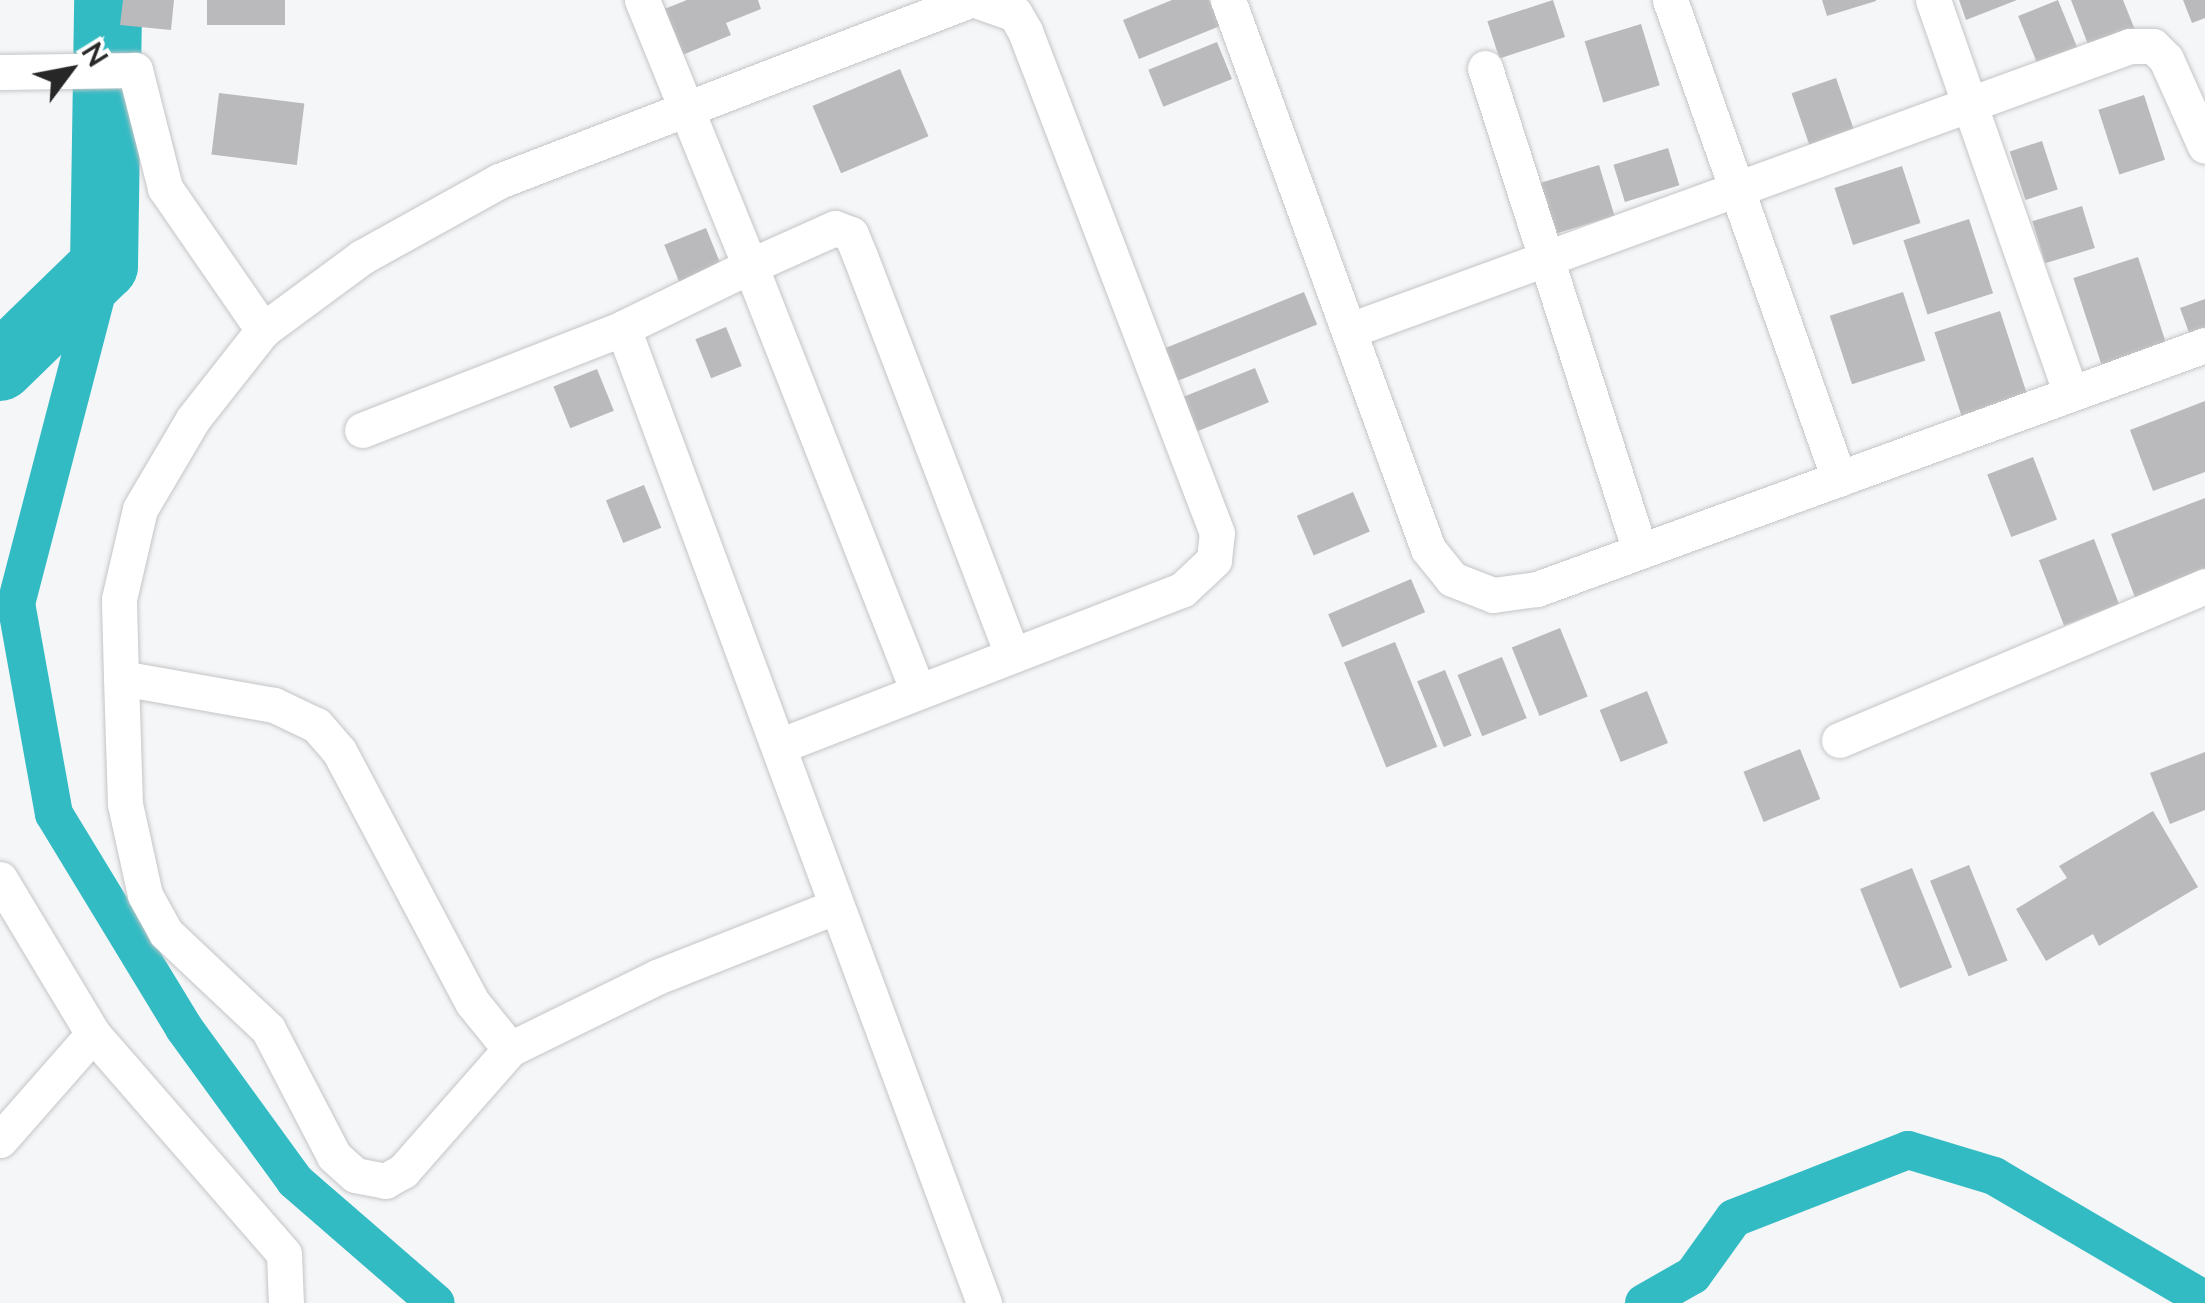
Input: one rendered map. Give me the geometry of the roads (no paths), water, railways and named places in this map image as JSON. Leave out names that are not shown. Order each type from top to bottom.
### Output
[{"type":"street","points":[[642,0],[918,689]]},
{"type":"street","points":[[780,746],[1011,651],[1182,590],[1214,560],[1217,533],[1013,7],[972,0],[687,115],[499,182],[362,257],[263,330],[193,419],[140,509],[119,599],[125,804],[145,895],[166,933],[268,1029],[334,1156],[355,1175],[385,1180],[403,1170],[510,1049],[658,976],[832,908]]},
{"type":"street","points":[[1228,0],[1428,549],[1452,579],[1493,595],[1537,589],[2205,345]]},
{"type":"street","points":[[1670,0],[1839,479]]},
{"type":"street","points":[[1933,0],[1975,108],[2070,394]]},
{"type":"street","points":[[1350,330],[2152,46],[2205,146]]},
{"type":"street","points":[[0,72],[116,64],[135,70],[145,88],[165,188],[182,222],[263,330]]},
{"type":"street","points":[[1485,68],[1551,259],[1640,551]]},
{"type":"street","points":[[362,430],[623,328],[835,228],[850,234],[1011,651]]},
{"type":"street","points":[[623,328],[780,746],[832,908],[984,1303]]},
{"type":"street","points":[[1838,740],[2205,586]]},
{"type":"street","points":[[121,678],[274,705],[316,725],[339,751],[472,1002],[510,1049]]},
{"type":"street","points":[[0,880],[94,1034],[284,1254],[286,1303]]},
{"type":"street","points":[[0,1140],[94,1034]]},
{"type":"waterway","points":[[0,367],[104,266],[108,0]]},
{"type":"waterway","points":[[104,266],[16,603],[54,814],[184,1028],[295,1181],[436,1303]]},
{"type":"waterway","points":[[1644,1303],[1693,1275],[1734,1218],[1908,1150],[1994,1176],[2205,1300]]}]
